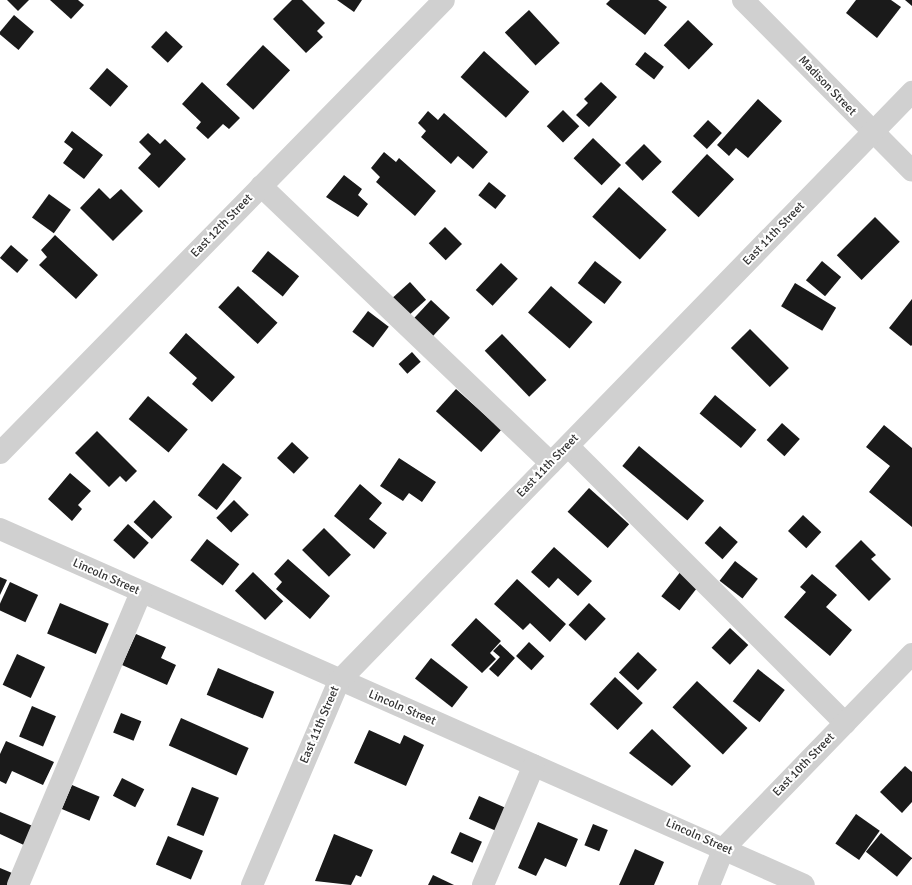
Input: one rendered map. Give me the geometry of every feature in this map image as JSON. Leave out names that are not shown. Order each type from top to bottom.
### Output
[{"type":"street","name":"East 12th Street","points":[[0,453],[444,0]]},
{"type":"street","name":"Madison Street","points":[[743,0],[912,171]]},
{"type":"street","name":"East 11th Street","points":[[252,885],[339,681],[912,92]]},
{"type":"street","points":[[261,186],[551,463]]},
{"type":"street","points":[[568,446],[845,723]]},
{"type":"street","name":"Lincoln Street","points":[[0,530],[339,681],[724,848],[804,885]]},
{"type":"street","points":[[18,885],[141,592]]},
{"type":"street","name":"East 10th Street","points":[[709,885],[724,848],[912,654]]},
{"type":"street","points":[[483,885],[534,765]]},
{"type":"building","points":[[7,0],[29,0],[18,11]]},
{"type":"building","points":[[50,0],[78,0],[84,5],[71,19]]},
{"type":"building","points":[[292,0],[302,0],[325,23],[317,31],[323,37],[306,53],[273,19]]},
{"type":"building","points":[[337,0],[362,0],[354,12]]},
{"type":"building","points":[[610,0],[658,0],[667,7],[645,35],[606,4]]},
{"type":"building","points":[[856,0],[891,0],[901,7],[877,38],[846,13]]},
{"type":"building","points":[[905,0],[912,0],[912,6]]},
{"type":"building","points":[[529,10],[560,43],[536,65],[505,33]]},
{"type":"building","points":[[14,15],[34,32],[18,50],[0,35],[0,32]]},
{"type":"building","points":[[688,20],[713,44],[689,69],[664,45]]},
{"type":"building","points":[[166,31],[183,47],[168,63],[151,47]]},
{"type":"building","points":[[263,45],[290,70],[253,110],[226,84]]},
{"type":"building","points":[[484,51],[529,92],[506,118],[461,77]]},
{"type":"building","points":[[645,52],[664,67],[654,79],[635,65]]},
{"type":"building","points":[[107,68],[128,86],[110,107],[89,88]]},
{"type":"building","points":[[202,82],[240,118],[229,129],[223,124],[208,139],[196,128],[201,122],[182,104]]},
{"type":"building","points":[[601,82],[617,97],[589,127],[576,115],[588,103],[584,99]]},
{"type":"building","points":[[758,99],[782,121],[748,158],[736,148],[729,156],[717,145]]},
{"type":"building","points":[[563,110],[579,126],[563,143],[547,126]]},
{"type":"building","points":[[428,111],[438,120],[444,113],[488,152],[473,169],[458,156],[451,164],[421,137],[426,131],[418,123]]},
{"type":"building","points":[[708,120],[722,133],[707,149],[693,136]]},
{"type":"building","points":[[72,131],[103,155],[84,179],[63,163],[73,149],[64,142]]},
{"type":"building","points":[[148,133],[160,144],[165,139],[186,159],[159,188],[138,168],[151,154],[139,142]]},
{"type":"building","points":[[593,138],[621,165],[602,185],[574,158]]},
{"type":"building","points":[[644,144],[662,162],[643,181],[625,163]]},
{"type":"building","points":[[384,152],[396,162],[399,158],[436,191],[415,216],[376,182],[380,177],[371,168]]},
{"type":"building","points":[[707,154],[734,179],[699,217],[672,192]]},
{"type":"building","points":[[344,175],[362,189],[358,195],[368,204],[358,217],[326,197]]},
{"type":"building","points":[[489,182],[506,196],[495,209],[478,195]]},
{"type":"building","points":[[619,187],[667,230],[640,260],[592,217]]},
{"type":"building","points":[[99,188],[110,199],[121,189],[143,211],[113,241],[80,208]]},
{"type":"building","points":[[49,194],[71,210],[54,233],[32,217]]},
{"type":"building","points":[[875,217],[900,242],[862,280],[837,255]]},
{"type":"building","points":[[445,227],[462,244],[446,260],[429,243]]},
{"type":"building","points":[[55,235],[98,275],[76,299],[39,265],[47,257],[41,250]]},
{"type":"building","points":[[11,245],[28,260],[17,273],[0,258]]},
{"type":"building","points":[[268,251],[299,276],[283,296],[252,271]]},
{"type":"building","points":[[595,261],[622,282],[605,304],[578,283]]},
{"type":"building","points":[[822,261],[841,277],[825,296],[806,280]]},
{"type":"building","points":[[501,263],[518,279],[493,306],[476,290]]},
{"type":"building","points":[[410,282],[426,300],[409,315],[393,297]]},
{"type":"building","points":[[795,283],[836,308],[822,331],[781,306]]},
{"type":"building","points":[[238,286],[277,323],[258,344],[218,307]]},
{"type":"building","points":[[551,286],[593,322],[570,348],[528,312]]},
{"type":"building","points":[[912,299],[912,345],[911,346],[889,328]]},
{"type":"building","points":[[431,300],[450,318],[432,337],[413,319]]},
{"type":"building","points":[[368,311],[389,327],[373,347],[352,332]]},
{"type":"building","points":[[750,329],[789,368],[770,387],[731,348]]},
{"type":"building","points":[[186,333],[235,377],[212,402],[192,384],[197,378],[169,353]]},
{"type":"building","points":[[502,334],[546,380],[529,397],[485,351]]},
{"type":"building","points":[[412,352],[421,362],[407,374],[399,364]]},
{"type":"building","points":[[456,389],[501,430],[481,452],[436,411]]},
{"type":"building","points":[[715,395],[756,430],[741,448],[700,413]]},
{"type":"building","points":[[148,396],[188,429],[169,452],[129,419]]},
{"type":"building","points":[[782,423],[800,439],[784,456],[767,440]]},
{"type":"building","points":[[884,425],[912,448],[912,527],[869,492],[890,466],[866,447]]},
{"type":"building","points":[[97,431],[137,471],[126,482],[120,476],[109,487],[75,453]]},
{"type":"building","points":[[292,442],[309,458],[294,474],[277,458]]},
{"type":"building","points":[[639,446],[704,501],[687,521],[622,466]]},
{"type":"building","points":[[399,458],[436,482],[422,502],[409,493],[403,501],[380,486]]},
{"type":"building","points":[[223,463],[242,478],[217,510],[198,495]]},
{"type":"building","points":[[70,473],[91,491],[78,505],[82,509],[72,521],[48,499]]},
{"type":"building","points":[[360,484],[382,503],[369,519],[387,533],[374,549],[334,516]]},
{"type":"building","points":[[589,488],[629,524],[608,548],[568,512]]},
{"type":"building","points":[[154,500],[172,517],[152,539],[134,522]]},
{"type":"building","points":[[234,500],[249,515],[231,533],[216,518]]},
{"type":"building","points":[[803,515],[821,532],[806,548],[788,531]]},
{"type":"building","points":[[128,524],[149,543],[134,559],[113,540]]},
{"type":"building","points":[[720,526],[738,542],[722,559],[705,543]]},
{"type":"building","points":[[324,528],[351,555],[329,577],[302,550]]},
{"type":"building","points":[[207,539],[239,564],[223,586],[190,560]]},
{"type":"building","points":[[861,540],[876,555],[871,559],[891,579],[869,601],[835,566]]},
{"type":"building","points":[[554,547],[592,581],[578,596],[558,578],[549,588],[531,572]]},
{"type":"building","points":[[288,559],[330,596],[310,619],[276,589],[282,582],[274,574]]},
{"type":"building","points":[[735,561],[758,579],[742,599],[720,581]]},
{"type":"building","points":[[681,571],[699,585],[679,610],[661,596]]},
{"type":"building","points":[[253,572],[283,601],[265,620],[235,591]]},
{"type":"building","points":[[812,574],[837,595],[826,607],[852,630],[830,656],[784,617],[806,592],[800,587]]},
{"type":"building","points":[[0,577],[7,580],[0,595]]},
{"type":"building","points":[[517,579],[566,624],[550,642],[530,623],[523,630],[494,604]]},
{"type":"building","points":[[10,582],[38,595],[25,622],[0,610],[0,603]]},
{"type":"building","points":[[60,603],[109,624],[96,654],[47,633]]},
{"type":"building","points":[[589,603],[606,619],[585,641],[569,625]]},
{"type":"building","points":[[476,618],[501,641],[490,653],[496,659],[482,673],[451,645]]},
{"type":"building","points":[[730,628],[748,645],[730,665],[712,648]]},
{"type":"building","points":[[136,634],[166,647],[161,658],[176,665],[167,685],[122,665]]},
{"type":"building","points":[[529,642],[544,656],[531,670],[516,656]]},
{"type":"building","points":[[500,644],[515,658],[498,677],[489,669],[500,657],[493,651]]},
{"type":"building","points":[[638,652],[657,670],[638,690],[619,672]]},
{"type":"building","points":[[17,654],[45,667],[31,698],[3,685]]},
{"type":"building","points":[[431,658],[468,687],[452,707],[415,678]]},
{"type":"building","points":[[218,668],[274,692],[263,719],[207,695]]},
{"type":"building","points":[[758,669],[785,690],[760,722],[733,701]]},
{"type":"building","points":[[615,677],[643,703],[618,730],[590,704]]},
{"type":"building","points":[[697,681],[747,728],[723,754],[672,707]]},
{"type":"building","points":[[32,706],[56,716],[43,747],[19,736]]},
{"type":"building","points":[[121,713],[141,721],[134,741],[113,732]]},
{"type":"building","points":[[181,718],[249,748],[236,776],[169,745]]},
{"type":"building","points":[[652,729],[691,766],[672,786],[629,753]]},
{"type":"building","points":[[369,730],[400,744],[404,735],[424,745],[406,786],[354,763]]},
{"type":"building","points":[[6,741],[54,762],[43,785],[12,771],[6,784],[0,781],[0,754]]},
{"type":"building","points":[[905,766],[912,772],[912,802],[902,813],[880,792]]},
{"type":"building","points":[[122,778],[144,789],[135,807],[113,796]]},
{"type":"building","points":[[72,785],[100,797],[89,821],[62,809]]},
{"type":"building","points":[[192,787],[219,798],[204,836],[177,825]]},
{"type":"building","points":[[479,796],[506,808],[496,831],[469,819]]},
{"type":"building","points":[[0,812],[35,827],[26,846],[0,834]]},
{"type":"building","points":[[856,814],[880,831],[859,860],[835,843]]},
{"type":"building","points":[[538,822],[578,839],[566,867],[545,858],[536,876],[518,868]]},
{"type":"building","points":[[593,824],[608,830],[599,851],[584,845]]},
{"type":"building","points":[[460,832],[482,842],[473,863],[451,853]]},
{"type":"building","points":[[881,833],[912,858],[897,877],[866,852]]},
{"type":"building","points":[[334,834],[373,850],[361,877],[356,875],[351,885],[315,881]]},
{"type":"building","points":[[168,836],[203,851],[191,879],[156,865]]},
{"type":"building","points":[[635,849],[664,862],[654,885],[619,885]]},
{"type":"building","points":[[0,868],[12,873],[7,885],[0,885]]},
{"type":"building","points":[[433,875],[454,885],[428,885]]}]
